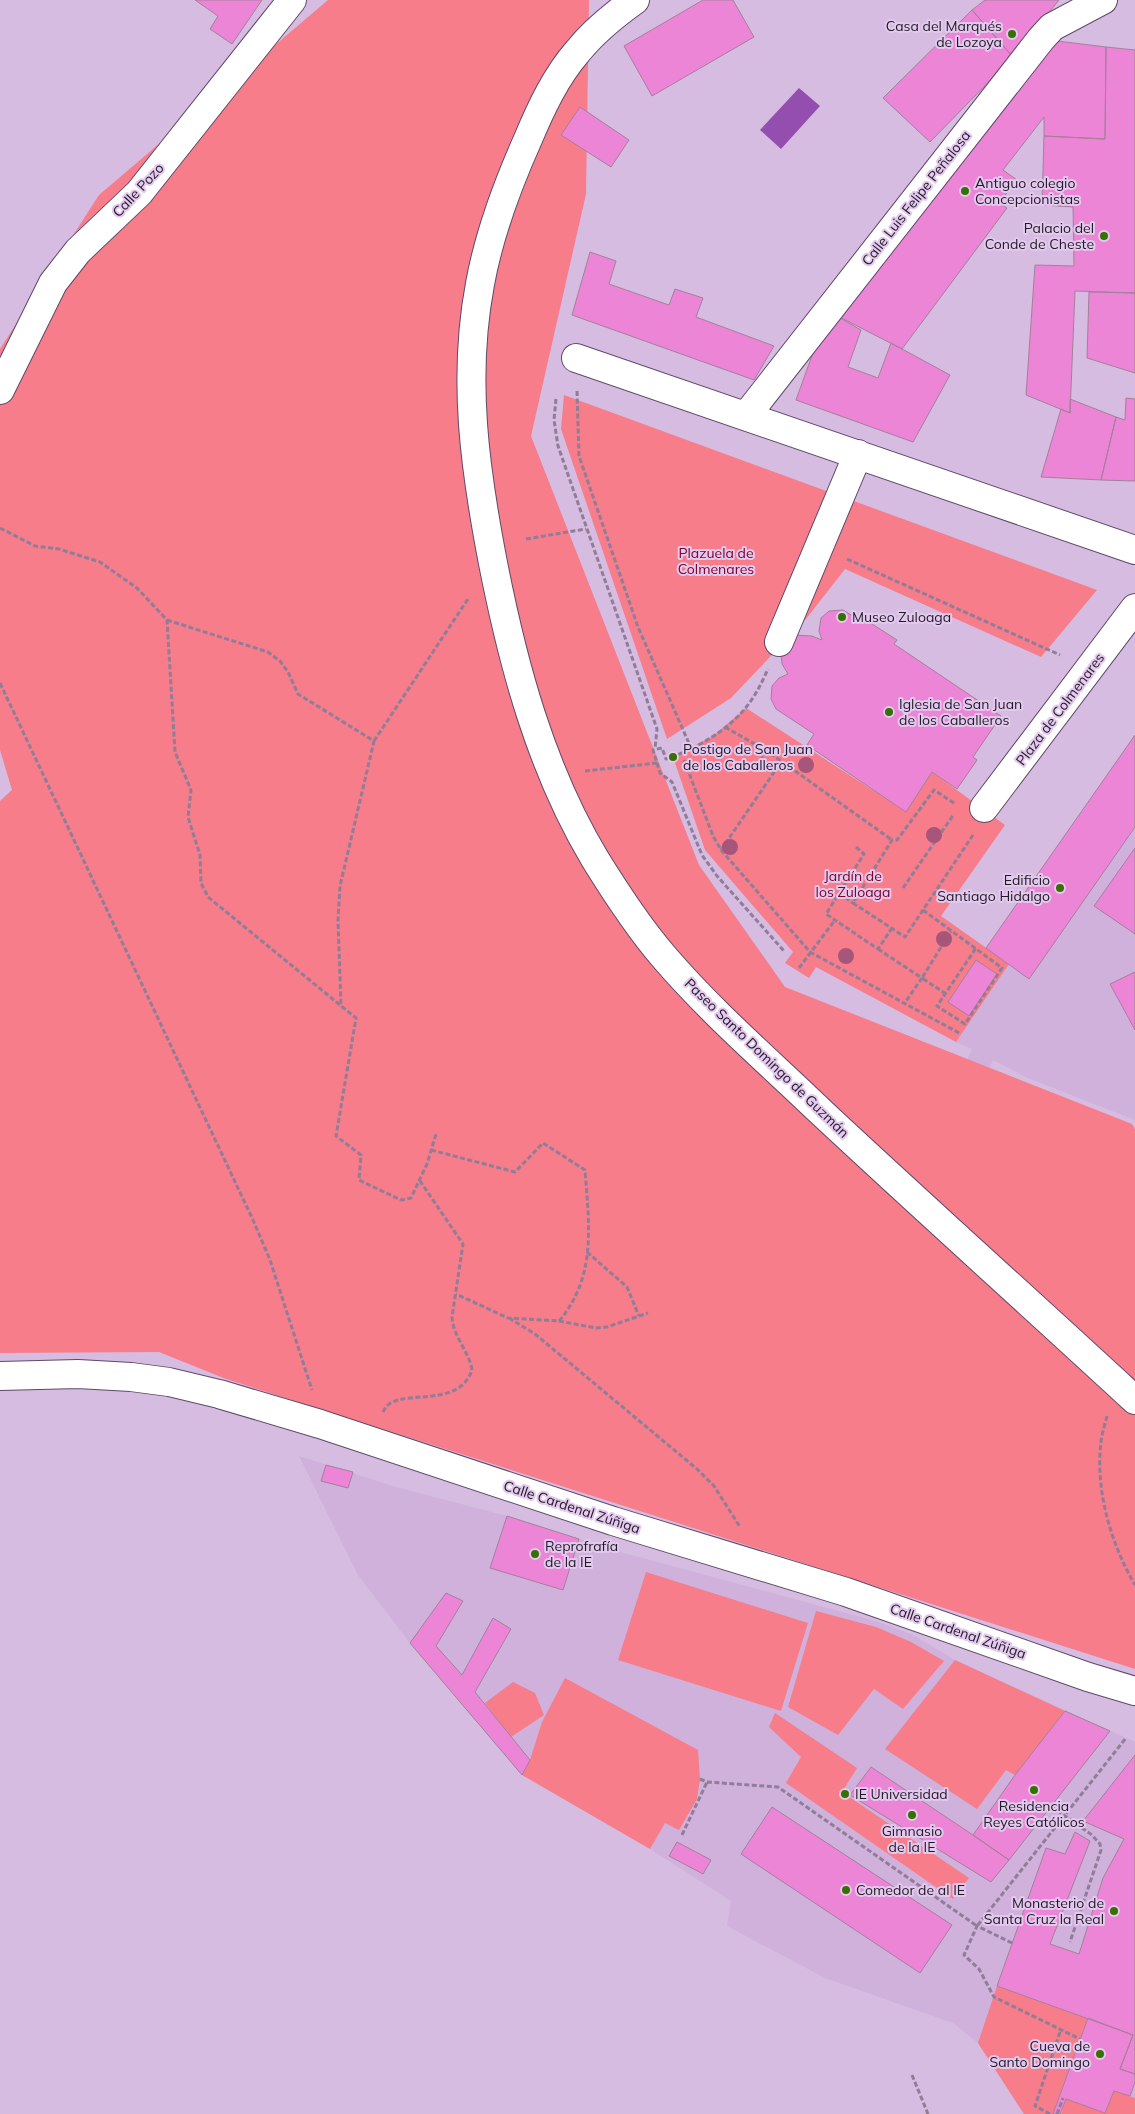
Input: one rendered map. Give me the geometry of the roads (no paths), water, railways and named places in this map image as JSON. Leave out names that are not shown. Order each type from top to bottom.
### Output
[{"type":"street","name":"Calle Pozo","points":[[0,390],[58,276],[78,251],[139,193],[292,0]]},
{"type":"street","name":"Paseo Santo Domingo de Guzmán","points":[[635,0],[598,28],[576,53],[559,76],[538,114],[498,211],[483,267],[472,323],[470,376],[473,429],[489,541],[505,617],[545,757],[572,818],[595,859],[623,902],[662,955],[708,1005],[847,1136],[1135,1400]]},
{"type":"street","name":"Calle Luis Felipe Peñalosa","points":[[746,416],[1041,39],[1052,27],[1103,0]]},
{"type":"street","points":[[576,358],[1135,550]]},
{"type":"street","points":[[779,642],[858,454]]},
{"type":"street","name":"Plaza de Colmenares","points":[[984,808],[1135,608]]},
{"type":"street","name":"Calle Cardenal Zúñiga","points":[[0,1376],[78,1374],[131,1377],[169,1382],[219,1394],[320,1424],[613,1521],[846,1592],[1088,1677],[1135,1691]]},
{"type":"place","name":"Casa del Marqués de Lozoya","points":[[1012,34]]},
{"type":"place","name":"Antiguo colegio Concepcionistas","points":[[965,191]]},
{"type":"place","name":"Palacio del Conde de Cheste","points":[[1104,236]]},
{"type":"place","name":"Museo Zuloaga","points":[[842,617]]},
{"type":"place","name":"Iglesia de San Juan de los Caballeros","points":[[889,712]]},
{"type":"place","name":"Postigo de San Juan de los Caballeros","points":[[673,757]]},
{"type":"place","name":"Edificio Santiago Hidalgo","points":[[1060,888]]},
{"type":"place","name":"Reprofrafía de la IE","points":[[535,1554]]},
{"type":"place","name":"Residencia Reyes Católicos","points":[[1034,1790]]},
{"type":"place","name":"IE Universidad","points":[[845,1794]]},
{"type":"place","name":"Gimnasio de la IE","points":[[912,1815]]},
{"type":"place","name":"Comedor de al IE","points":[[846,1890]]},
{"type":"place","name":"Monasterio de Santa Cruz la Real","points":[[1114,1911]]},
{"type":"place","name":"Cueva de Santo Domingo","points":[[1100,2054]]},
{"type":"park label","name":"Plazuela de Colmenares","points":[[716,562]]},
{"type":"park label","name":"Jardín de los Zuloaga","points":[[853,884]]}]
